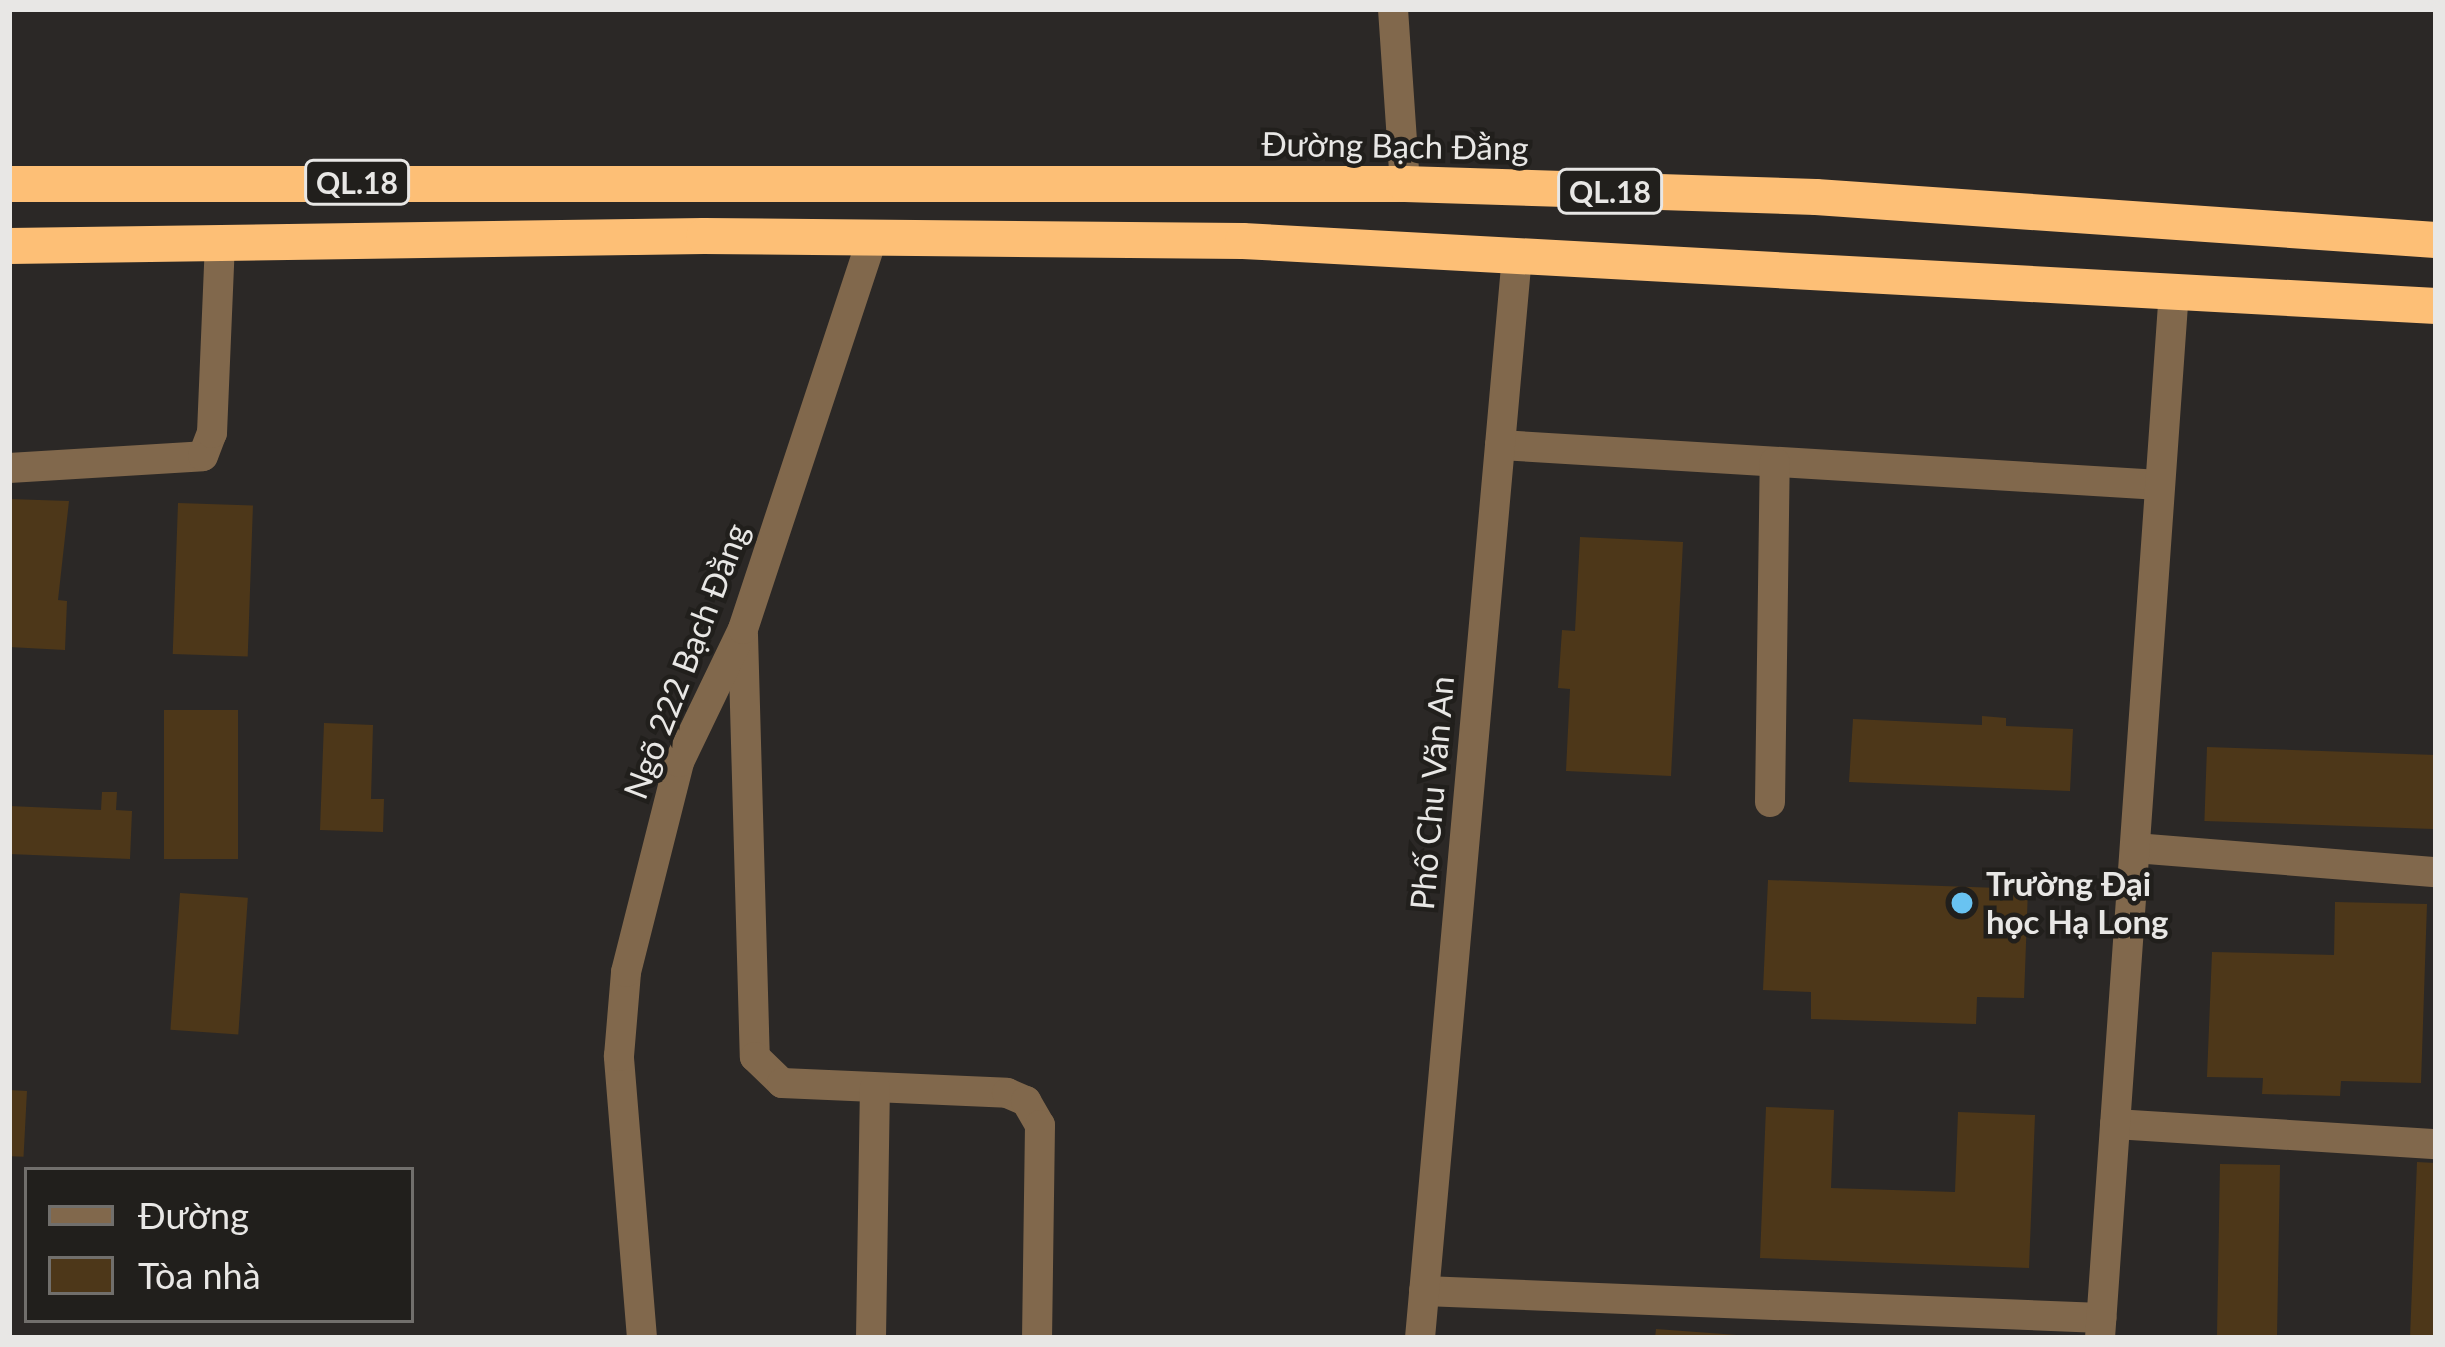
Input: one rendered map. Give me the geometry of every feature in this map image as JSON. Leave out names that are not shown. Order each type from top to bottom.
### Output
[{"type":"highway","name":"Đường Bạch Đằng","points":[[9,184],[1405,184],[1816,197],[2436,240]]},
{"type":"highway","name":"QL.18","points":[[9,246],[704,236],[1243,241],[2436,306]]},
{"type":"street","points":[[1393,9],[1405,184]]},
{"type":"street","name":"Ngõ 222 Bạch Đằng","points":[[642,1338],[620,1016],[667,799],[743,629],[873,237]]},
{"type":"street","points":[[9,468],[203,456],[212,433],[220,242]]},
{"type":"street","name":"Phố Chu Văn An","points":[[1420,1338],[1517,255]]},
{"type":"street","points":[[1424,1291],[2101,1328],[2174,292]]},
{"type":"street","points":[[1500,445],[2160,485]]},
{"type":"street","points":[[1771,802],[1775,462]]},
{"type":"street","points":[[743,629],[755,1057],[782,1083],[1007,1093],[1036,1115],[1036,1338]]},
{"type":"street","points":[[2134,848],[2436,872]]},
{"type":"street","points":[[872,1338],[875,1088]]},
{"type":"street","points":[[2115,1124],[2436,1144]]},
{"type":"building","points":[[9,499],[69,501],[58,600],[67,601],[65,650],[9,647]]},
{"type":"building","points":[[178,503],[253,506],[248,657],[173,654]]},
{"type":"building","points":[[1580,537],[1683,542],[1671,776],[1566,771],[1570,689],[1558,688],[1562,630],[1575,631]]},
{"type":"building","points":[[164,710],[238,710],[238,859],[164,859]]},
{"type":"building","points":[[1982,716],[2006,718],[2006,726],[2073,729],[2070,791],[1849,782],[1853,719],[1982,725]]},
{"type":"building","points":[[324,723],[373,725],[371,799],[384,799],[383,832],[320,830]]},
{"type":"building","points":[[2207,747],[2436,755],[2433,829],[2204,821]]},
{"type":"building","points":[[102,792],[117,792],[116,810],[132,811],[130,859],[9,854],[9,806],[101,810]]},
{"type":"building","points":[[1768,880],[2028,889],[2024,998],[1977,997],[1976,1024],[1811,1019],[1811,992],[1763,990]]},
{"type":"building","points":[[180,893],[248,898],[238,1034],[170,1030]]},
{"type":"building","points":[[2335,902],[2427,904],[2421,1083],[2341,1081],[2340,1096],[2262,1094],[2263,1078],[2207,1077],[2212,952],[2334,955]]},
{"type":"building","points":[[9,1090],[27,1091],[24,1157],[9,1156]]},
{"type":"building","points":[[1766,1107],[1834,1110],[1831,1188],[1955,1192],[1958,1112],[2035,1115],[2029,1268],[1760,1258]]},
{"type":"building","points":[[2417,1162],[2436,1163],[2436,1338],[2410,1338]]},
{"type":"building","points":[[2220,1164],[2280,1165],[2277,1338],[2217,1338]]},
{"type":"building","points":[[1656,1329],[1737,1335],[1737,1338],[1655,1338]]},
{"type":"place","name":"Trường Đại học Hạ Long","points":[[1962,903]]}]
